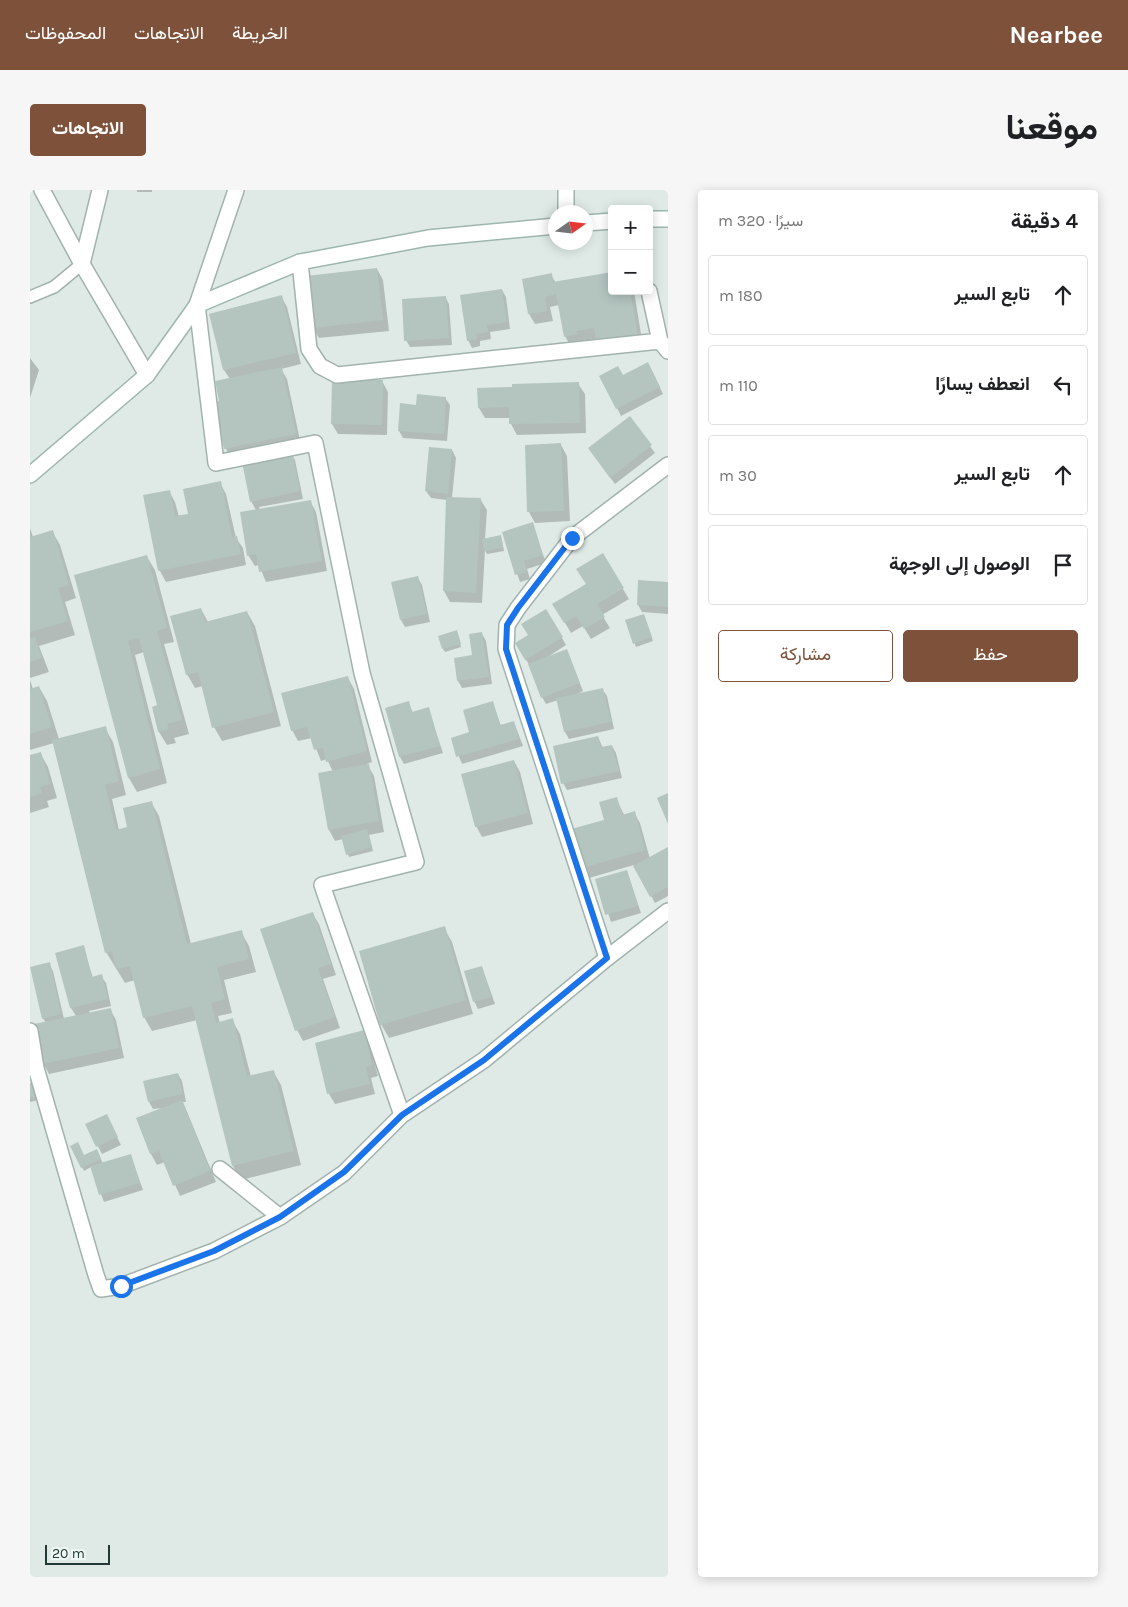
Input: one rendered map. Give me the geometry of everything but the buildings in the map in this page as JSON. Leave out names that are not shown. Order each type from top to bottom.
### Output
[{"type":"street","points":[[42,190],[82,264],[147,375]]},
{"type":"street","points":[[82,264],[100,190]]},
{"type":"street","points":[[30,475],[147,375],[197,305],[236,190]]},
{"type":"street","points":[[566,190],[566,205]]},
{"type":"street","points":[[653,219],[668,219]]},
{"type":"street","points":[[593,222],[608,221]]},
{"type":"street","points":[[197,305],[300,262],[428,238],[548,227]]},
{"type":"street","points":[[300,262],[309,349],[320,366],[336,375],[664,346],[650,295]]},
{"type":"street","points":[[197,305],[216,463],[315,443],[362,673],[416,862],[322,885],[402,1115]]},
{"type":"street","points":[[607,958],[506,649],[507,625],[572,538],[668,465]]},
{"type":"street","points":[[30,1031],[36,1068],[101,1289],[121,1286],[214,1251],[280,1217],[344,1172],[402,1115],[484,1060],[607,958],[668,912]]},
{"type":"street","points":[[220,1169],[280,1217]]},
{"type":"lane","points":[[30,297],[54,287],[82,264]]},
{"type":"route","points":[[121,1286],[214,1251],[280,1217],[344,1172],[402,1115],[484,1060],[607,958],[506,649],[507,625],[572,538]]}]
